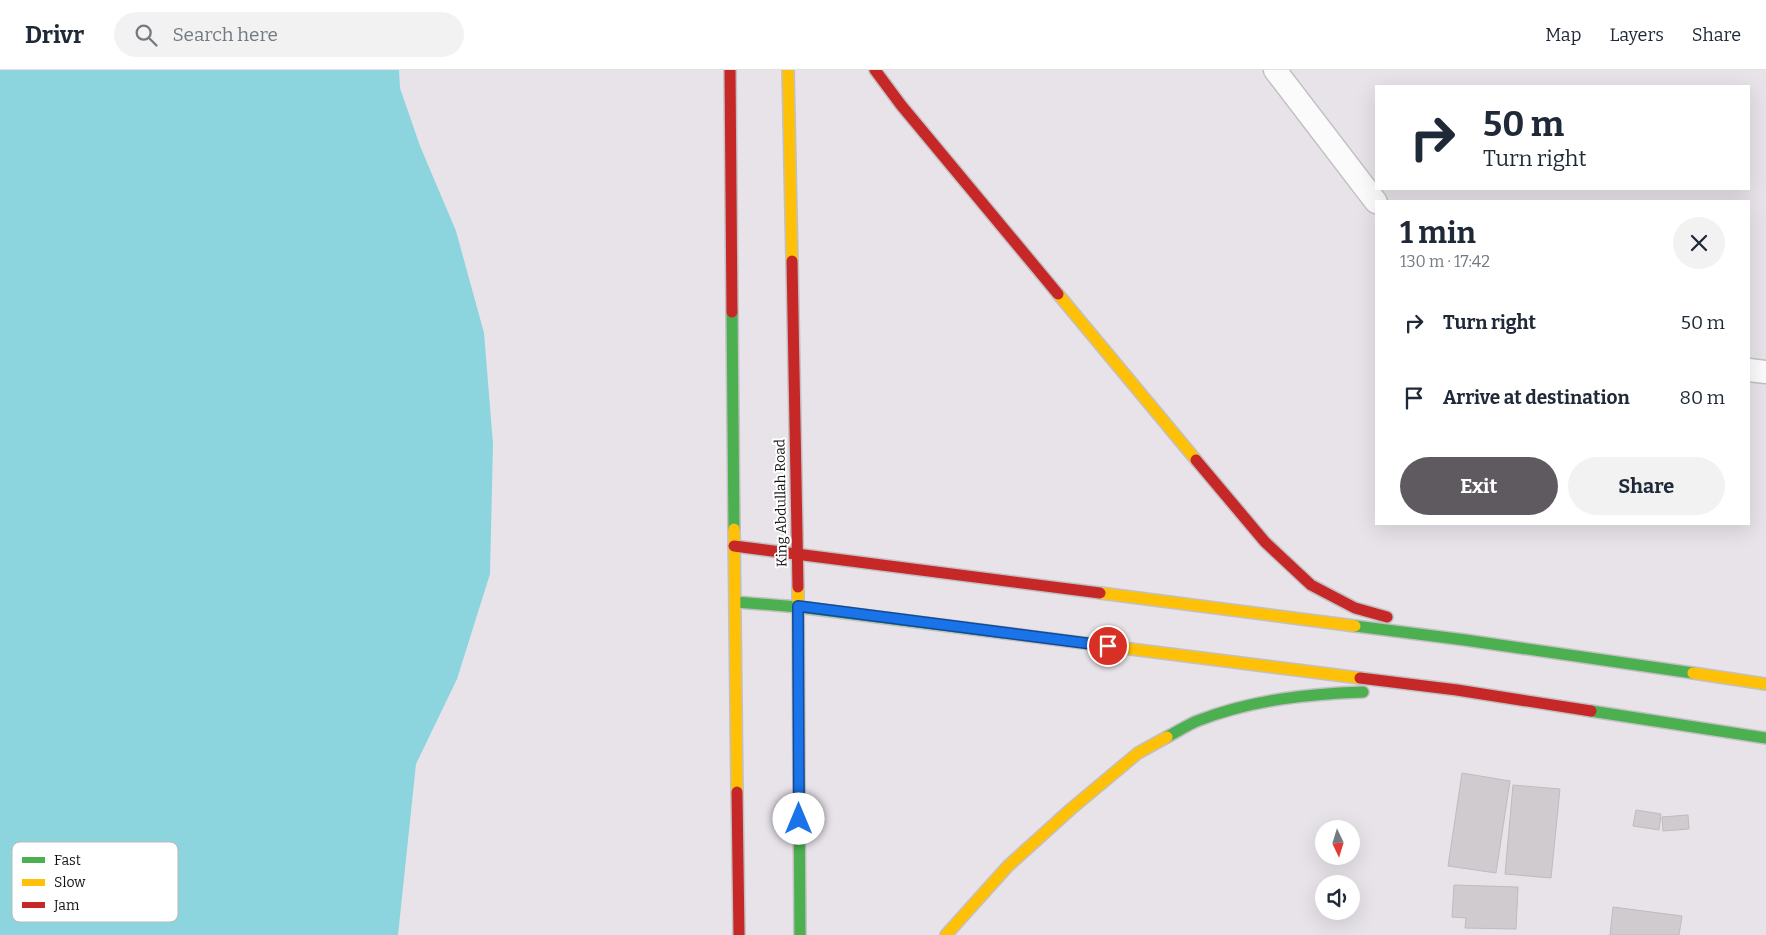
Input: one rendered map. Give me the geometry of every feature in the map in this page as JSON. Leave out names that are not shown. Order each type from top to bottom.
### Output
[{"type":"street","points":[[730,70],[739,935]]},
{"type":"street","name":"King Abdullah Road","points":[[788,70],[798,553],[800,935]]},
{"type":"street","points":[[874,70],[900,105],[1265,542],[1310,585],[1355,608],[1465,640]]},
{"type":"street","points":[[1275,70],[1375,201]]},
{"type":"street","points":[[1750,370],[1766,372]]},
{"type":"street","points":[[734,546],[1465,640],[1766,684]]},
{"type":"street","points":[[736,602],[798,606],[1457,690],[1766,738]]},
{"type":"street","points":[[946,935],[1008,866],[1071,809],[1138,753],[1196,721],[1257,702],[1326,693],[1457,690]]},
{"type":"water","points":[[0,70],[399,70],[400,88],[420,146],[456,231],[484,333],[493,444],[490,574],[457,679],[416,764],[398,935],[0,935]]},
{"type":"building","points":[[1462,773],[1510,781],[1496,873],[1448,866]]},
{"type":"building","points":[[1513,785],[1560,789],[1551,878],[1505,874]]},
{"type":"building","points":[[1636,810],[1661,814],[1659,830],[1633,826]]},
{"type":"building","points":[[1688,815],[1689,829],[1663,831],[1662,817]]},
{"type":"building","points":[[1454,885],[1518,887],[1516,929],[1465,928],[1466,918],[1452,917]]},
{"type":"building","points":[[1613,907],[1682,916],[1679,935],[1610,935]]},
{"type":"traffic: fast","points":[[732,312],[734,529]]},
{"type":"traffic: fast","points":[[736,602],[798,607],[1004,633]]},
{"type":"traffic: fast","points":[[1355,626],[1693,673]]},
{"type":"traffic: fast","points":[[1167,737],[1197,721],[1258,703],[1321,694],[1363,692]]},
{"type":"traffic: fast","points":[[1591,711],[1766,738]]},
{"type":"traffic: fast","points":[[799,783],[800,935]]},
{"type":"traffic: slow","points":[[788,70],[792,261]]},
{"type":"traffic: slow","points":[[1058,294],[1196,460]]},
{"type":"traffic: slow","points":[[734,529],[737,792]]},
{"type":"traffic: slow","points":[[798,587],[799,783]]},
{"type":"traffic: slow","points":[[1100,593],[1355,626]]},
{"type":"traffic: slow","points":[[1004,633],[1360,678]]},
{"type":"traffic: slow","points":[[1693,673],[1766,684]]},
{"type":"traffic: slow","points":[[946,935],[1008,866],[1071,809],[1138,753],[1167,737]]},
{"type":"traffic: jam","points":[[730,70],[732,312]]},
{"type":"traffic: jam","points":[[875,70],[901,105],[1058,294]]},
{"type":"traffic: jam","points":[[792,261],[798,587]]},
{"type":"traffic: jam","points":[[1196,460],[1265,542],[1311,585],[1355,608],[1387,617]]},
{"type":"traffic: jam","points":[[734,546],[1100,593]]},
{"type":"traffic: jam","points":[[1360,678],[1457,690],[1591,711]]},
{"type":"traffic: jam","points":[[737,792],[739,935]]},
{"type":"route","points":[[799,819],[798,606],[1108,646]]}]
